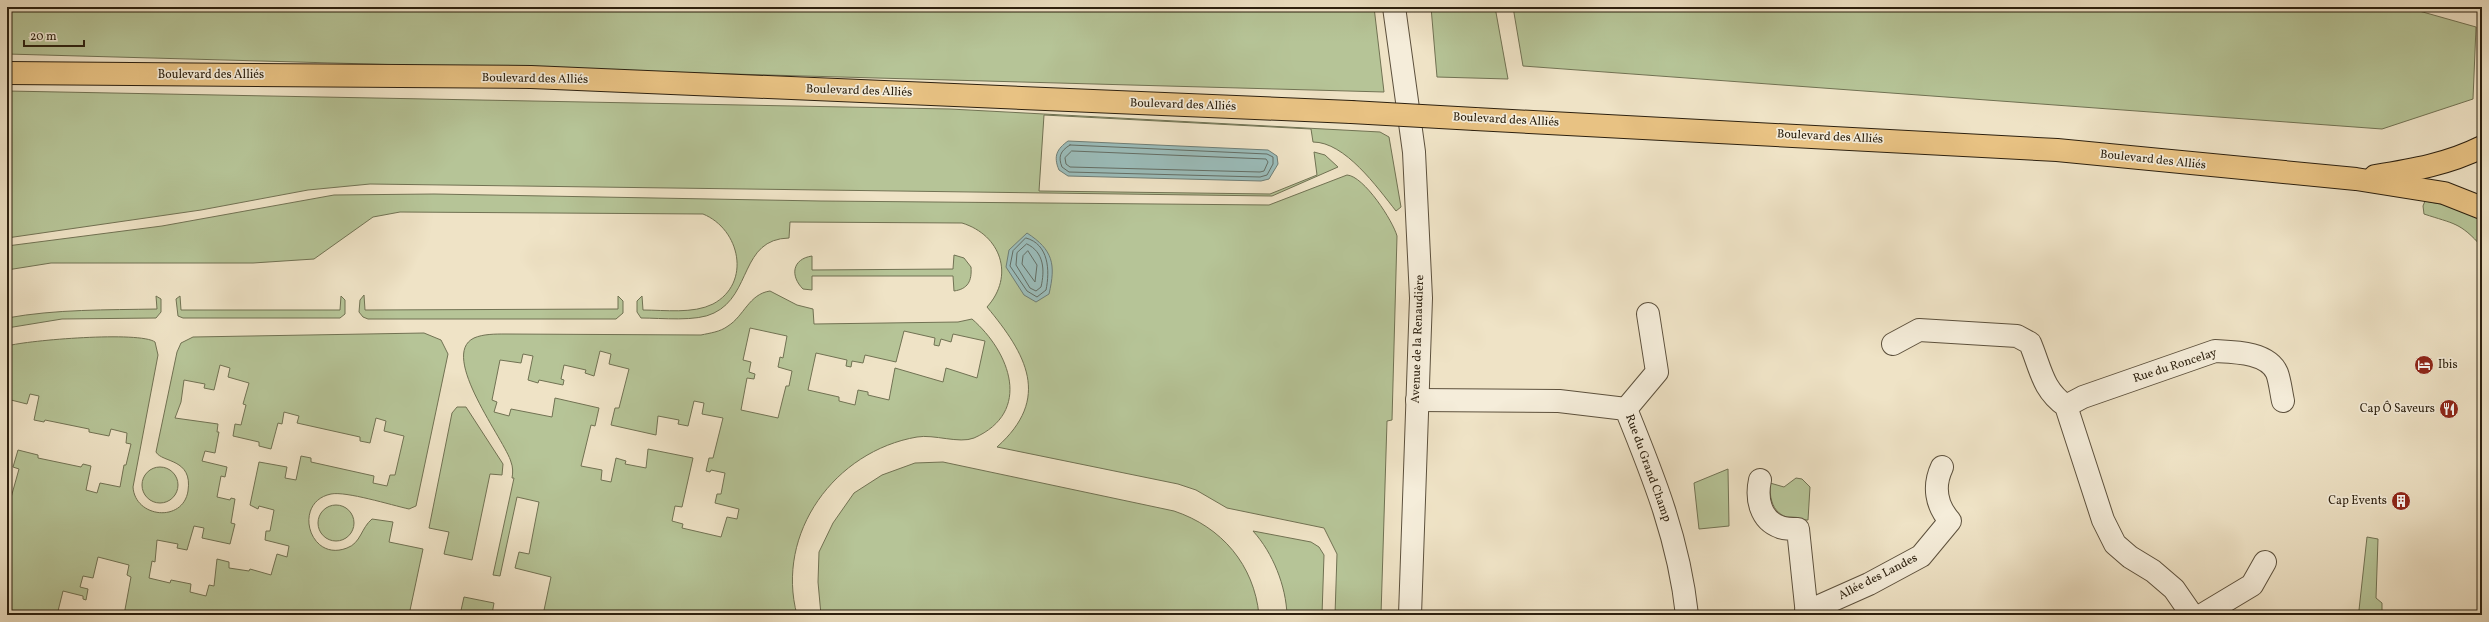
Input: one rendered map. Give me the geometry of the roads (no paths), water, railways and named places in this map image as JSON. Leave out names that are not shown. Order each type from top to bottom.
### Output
[{"type":"main road","name":"Boulevard des Alliés","points":[[7,73],[532,77],[1351,112],[2057,150],[2356,179],[2450,195],[2482,208]]},
{"type":"main road","name":"Boulevard des Alliés","points":[[2356,179],[2427,167],[2457,158],[2482,147]]},
{"type":"street","name":"Avenue de la Renaudière","points":[[1394,7],[1414,152],[1421,298],[1410,615]]},
{"type":"street","points":[[1626,409],[1657,372],[1648,314]]},
{"type":"street","points":[[1893,344],[1919,330],[2017,336],[2030,342],[2044,384],[2053,397],[2066,406],[2103,520],[2115,544],[2130,557],[2153,571],[2174,589],[2192,615]]},
{"type":"street","name":"Rue du Roncelay","points":[[2066,406],[2083,397],[2215,351],[2233,352],[2265,361],[2277,372],[2282,401]]},
{"type":"street","name":"Rue du Grand Champ","points":[[1417,400],[1559,401],[1626,409],[1665,509],[1677,550],[1687,615]]},
{"type":"street","name":"Allée des Landes","points":[[1806,614],[1869,584],[1921,556],[1950,521],[1941,511],[1937,495],[1936,480],[1942,467]]},
{"type":"street","points":[[1760,480],[1757,494],[1763,515],[1779,527],[1798,529],[1806,614]]},
{"type":"street","points":[[2202,615],[2252,585],[2266,562]]},
{"type":"water","points":[[1068,141],[1268,150],[1277,156],[1278,164],[1269,179],[1261,181],[1068,176],[1059,170],[1056,157],[1061,147]]},
{"type":"water","points":[[1027,233],[1042,245],[1047,252],[1052,266],[1049,294],[1036,302],[1024,295],[1006,267],[1009,250]]},
{"type":"place","name":"Ibis","points":[[2424,365]]},
{"type":"place","name":"Cap Ô Saveurs","points":[[2449,409]]},
{"type":"place","name":"Cap Events","points":[[2401,501]]}]
